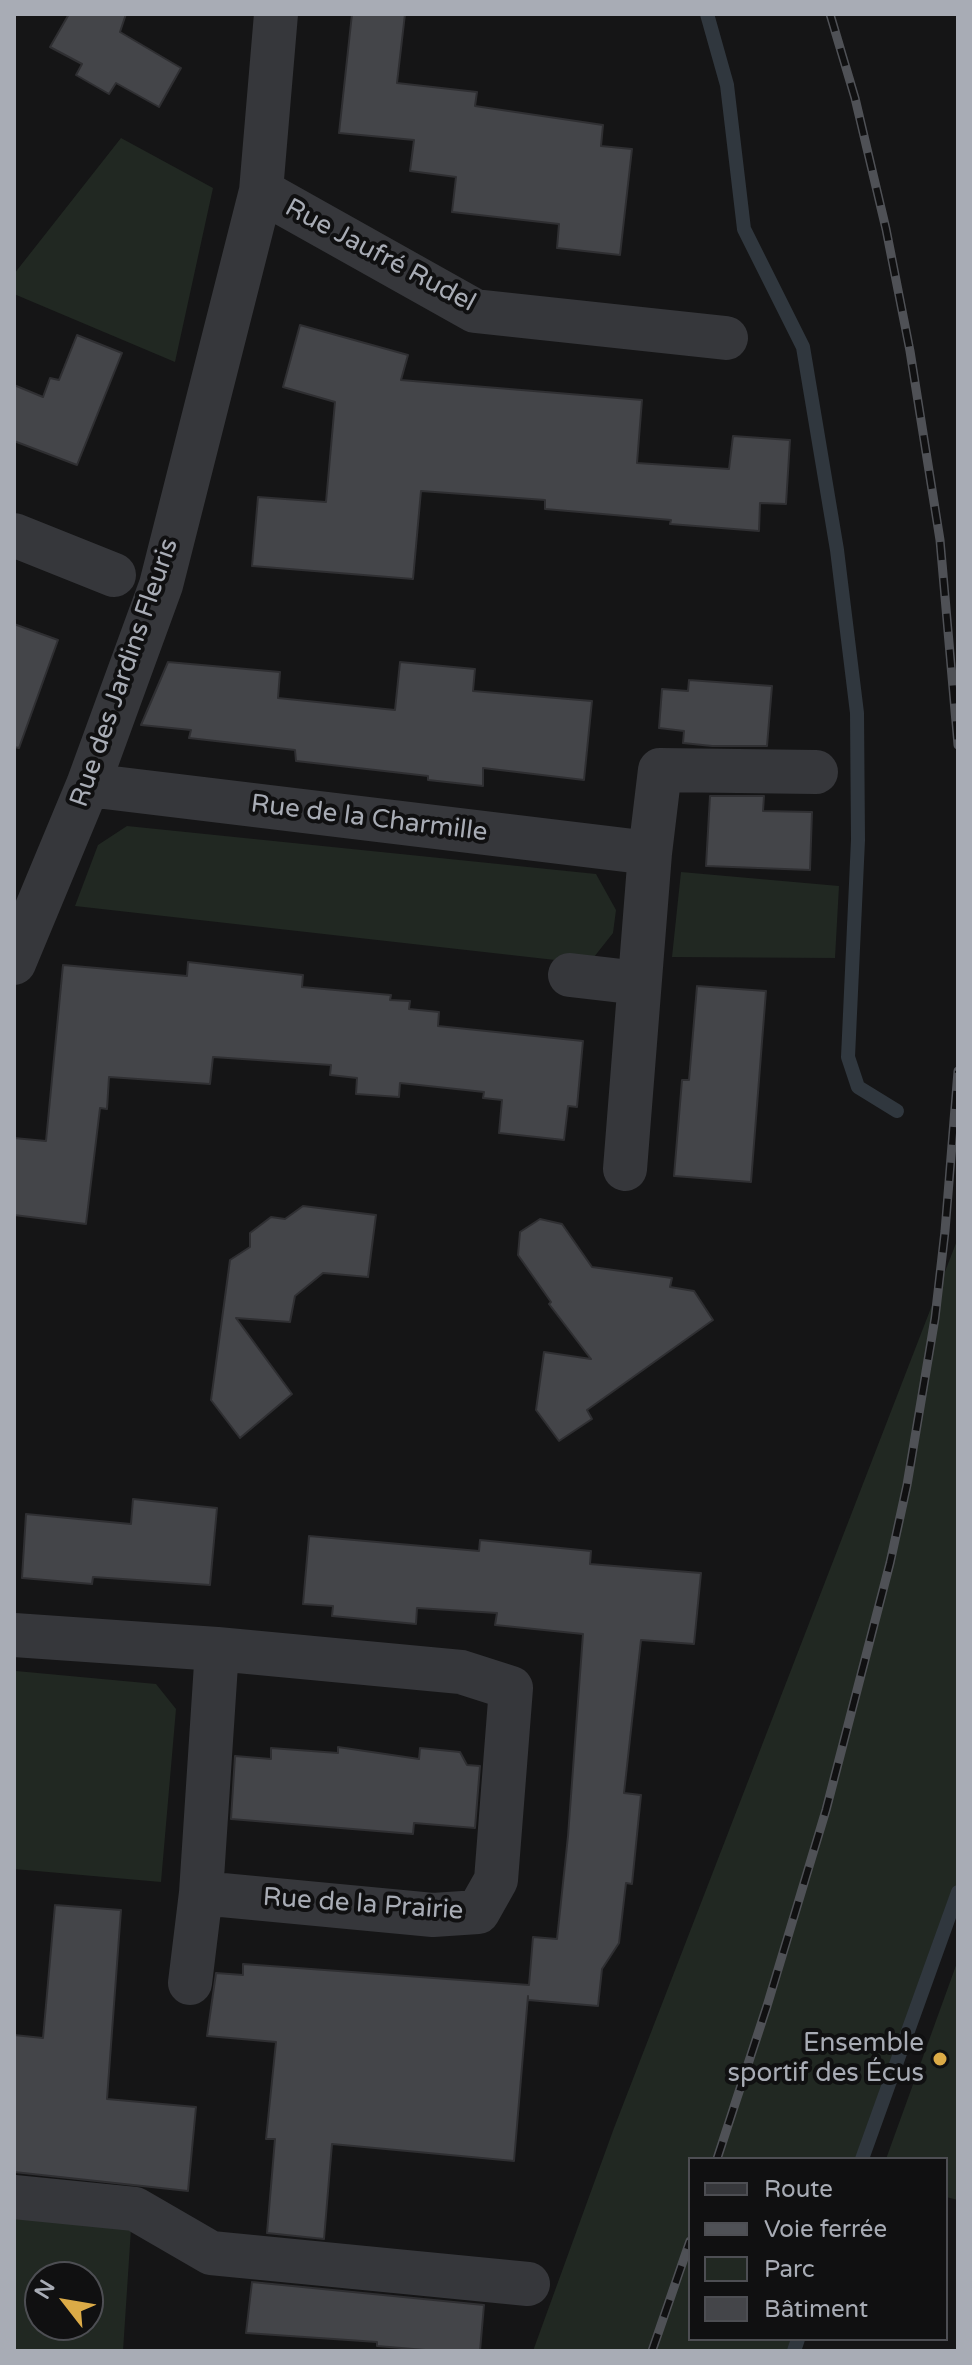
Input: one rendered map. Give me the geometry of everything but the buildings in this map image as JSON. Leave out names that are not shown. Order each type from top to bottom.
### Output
[{"type":"street","name":"Rue Jaufré Rudel","points":[[276,14],[261,191],[475,311],[726,338]]},
{"type":"street","name":"Rue des Jardins Fleuris","points":[[14,963],[88,785],[161,585],[261,191]]},
{"type":"street","points":[[14,535],[114,575]]},
{"type":"street","points":[[625,1169],[650,853],[660,770],[816,772]]},
{"type":"street","name":"Rue de la Charmille","points":[[88,785],[650,853]]},
{"type":"street","points":[[570,975],[639,983]]},
{"type":"street","name":"Rue de la Prairie","points":[[14,1635],[217,1649],[461,1672],[511,1688],[496,1880],[478,1912],[433,1915],[201,1893]]},
{"type":"street","points":[[190,1983],[201,1893],[217,1649]]},
{"type":"street","points":[[14,2197],[135,2209],[211,2253],[528,2284]]},
{"type":"green space","points":[[121,138],[213,188],[175,362],[14,294],[14,274]]},
{"type":"green space","points":[[127,826],[596,874],[616,910],[613,933],[594,957],[573,962],[75,906],[98,845]]},
{"type":"green space","points":[[681,872],[839,886],[835,958],[672,957]]},
{"type":"green space","points":[[958,1238],[958,1892],[863,2157],[688,2157],[688,2341],[797,2341],[794,2351],[533,2351],[614,2128]]},
{"type":"green space","points":[[16,1671],[156,1684],[176,1709],[161,1882],[14,1869]]},
{"type":"green space","name":"Ensemble sportif des Écus","points":[[958,1960],[958,2200],[948,2198],[948,2157],[887,2157]]},
{"type":"green space","points":[[14,2218],[131,2229],[123,2351],[14,2351]]},
{"type":"waterway","points":[[707,14],[727,85],[744,229],[803,347],[837,550],[857,713],[858,840],[848,1057],[858,1087],[897,1111]]},
{"type":"waterway","points":[[863,2157],[958,1892]]},
{"type":"waterway","points":[[794,2351],[797,2341]]},
{"type":"railway","points":[[830,14],[855,98],[886,229],[910,351],[940,540],[958,745]]},
{"type":"railway","points":[[718,2157],[826,1810],[890,1563],[907,1485],[935,1318],[958,1071]]},
{"type":"railway","points":[[652,2351],[688,2247]]},
{"type":"place","name":"Ensemble sportif des Écus","points":[[940,2059]]}]
